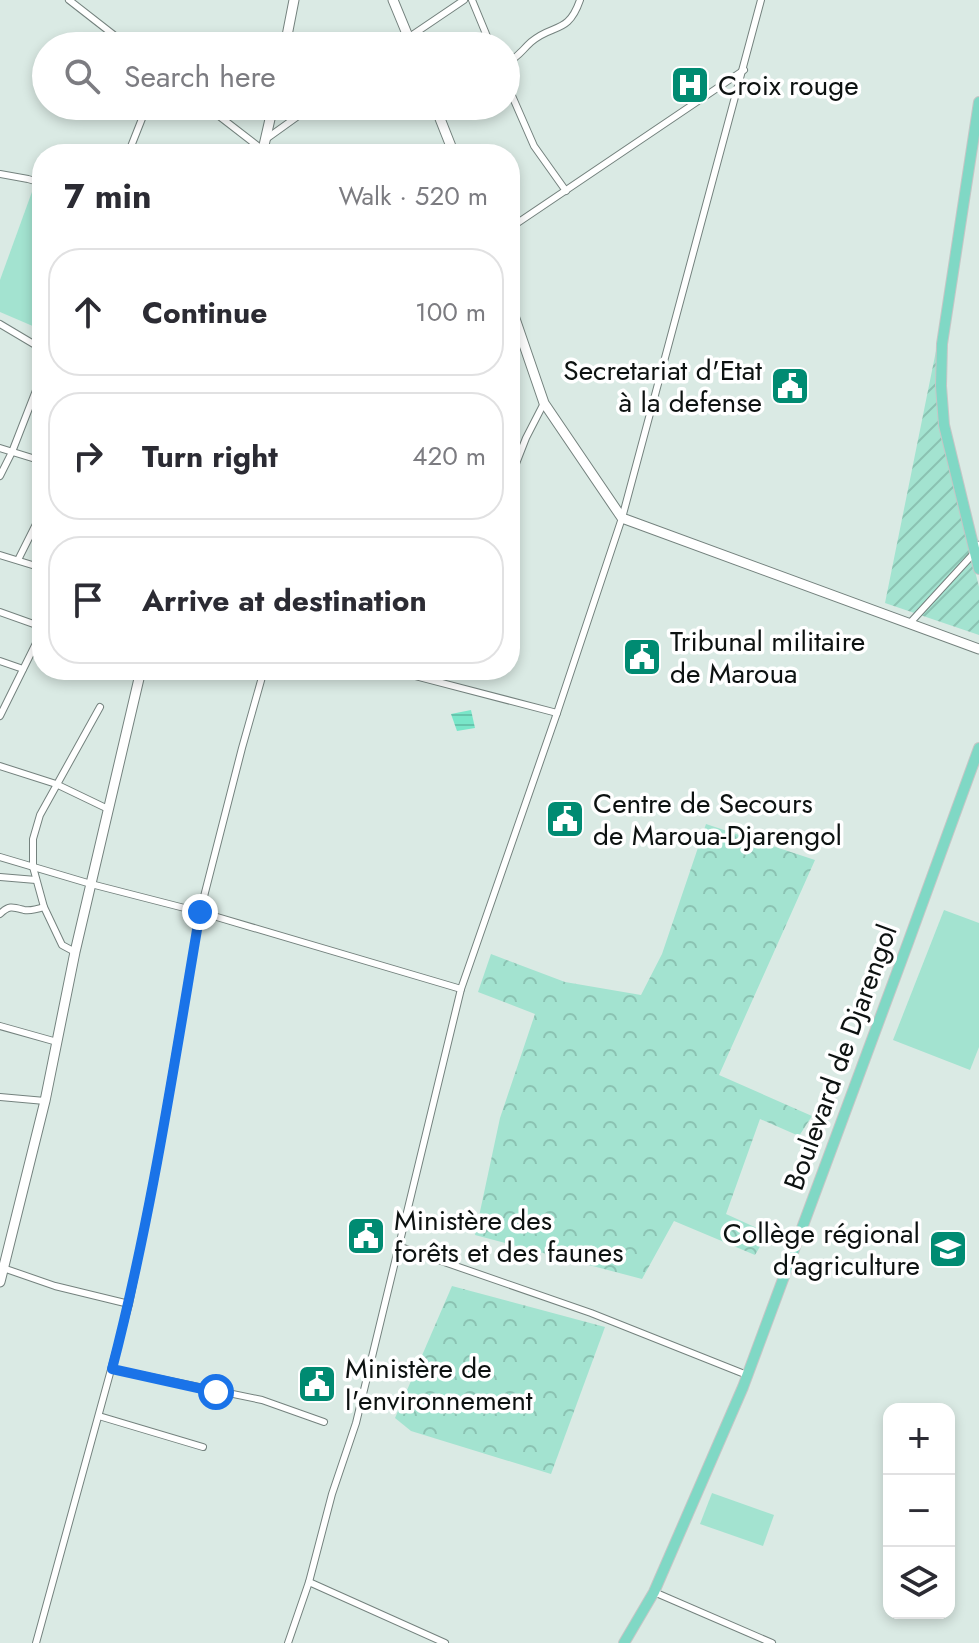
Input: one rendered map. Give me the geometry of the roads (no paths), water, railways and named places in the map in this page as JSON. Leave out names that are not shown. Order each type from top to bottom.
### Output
[{"type":"main road","points":[[979,102],[942,344],[941,386],[944,425],[977,548],[979,569]]},
{"type":"main road","name":"Boulevard de Djarengol","points":[[624,1643],[654,1592],[747,1375],[979,748]]},
{"type":"street","points":[[69,0],[110,32]]},
{"type":"street","points":[[288,32],[294,0]]},
{"type":"street","points":[[393,0],[407,32]]},
{"type":"street","points":[[424,32],[464,0]]},
{"type":"street","points":[[472,0],[485,32]]},
{"type":"street","points":[[520,56],[531,42],[564,26],[580,0]]},
{"type":"street","points":[[288,1643],[356,1423],[461,989],[622,518],[761,0]]},
{"type":"street","points":[[520,221],[744,70]]},
{"type":"street","points":[[520,114],[534,146],[566,191]]},
{"type":"street","points":[[132,144],[141,120]]},
{"type":"street","points":[[223,120],[253,144]]},
{"type":"street","points":[[265,144],[270,120]]},
{"type":"street","points":[[266,139],[292,120]]},
{"type":"street","points":[[441,120],[450,144]]},
{"type":"street","points":[[0,174],[32,180]]},
{"type":"street","points":[[0,324],[32,343]]},
{"type":"street","points":[[520,333],[544,403],[622,518],[979,649]]},
{"type":"street","points":[[0,476],[32,401]]},
{"type":"street","points":[[520,453],[544,403]]},
{"type":"street","points":[[0,448],[32,458]]},
{"type":"street","points":[[18,560],[32,532]]},
{"type":"street","points":[[909,624],[977,548]]},
{"type":"street","points":[[0,555],[32,565]]},
{"type":"street","points":[[0,612],[32,625]]},
{"type":"street","points":[[0,716],[32,650]]},
{"type":"street","points":[[0,661],[23,669]]},
{"type":"street","points":[[0,1282],[4,1244],[45,1101],[75,952],[139,680]]},
{"type":"street","points":[[36,1643],[129,1304],[159,1152],[200,912],[261,680]]},
{"type":"street","points":[[427,680],[557,713]]},
{"type":"street","points":[[75,952],[62,945],[44,907],[33,867],[33,839],[40,815],[100,707]]},
{"type":"street","points":[[0,766],[56,784],[108,809]]},
{"type":"street","points":[[0,857],[461,989]]},
{"type":"street","points":[[0,877],[36,880]]},
{"type":"street","points":[[0,914],[11,907],[29,910],[44,907]]},
{"type":"street","points":[[0,1026],[57,1042]]},
{"type":"street","points":[[0,1097],[45,1101]]},
{"type":"street","points":[[398,1246],[591,1313],[747,1375]]},
{"type":"street","points":[[3,1268],[55,1286],[129,1304]]},
{"type":"street","points":[[112,1369],[262,1400],[324,1422]]},
{"type":"street","points":[[99,1416],[203,1447]]},
{"type":"street","points":[[309,1582],[445,1643]]},
{"type":"street","points":[[654,1592],[772,1643]]},
{"type":"place","name":"Croix rouge","points":[[690,85]]},
{"type":"place","name":"Secretariat d'Etat à la defense","points":[[790,386]]},
{"type":"place","name":"Tribunal militaire de Maroua","points":[[642,657]]},
{"type":"place","name":"Centre de Secours de Maroua-Djarengol","points":[[565,819]]},
{"type":"place","name":"Ministère des forêts et des faunes","points":[[366,1236]]},
{"type":"place","name":"Collège régional d'agriculture","points":[[948,1249]]},
{"type":"place","name":"Ministère de l'environnement","points":[[317,1384]]}]
